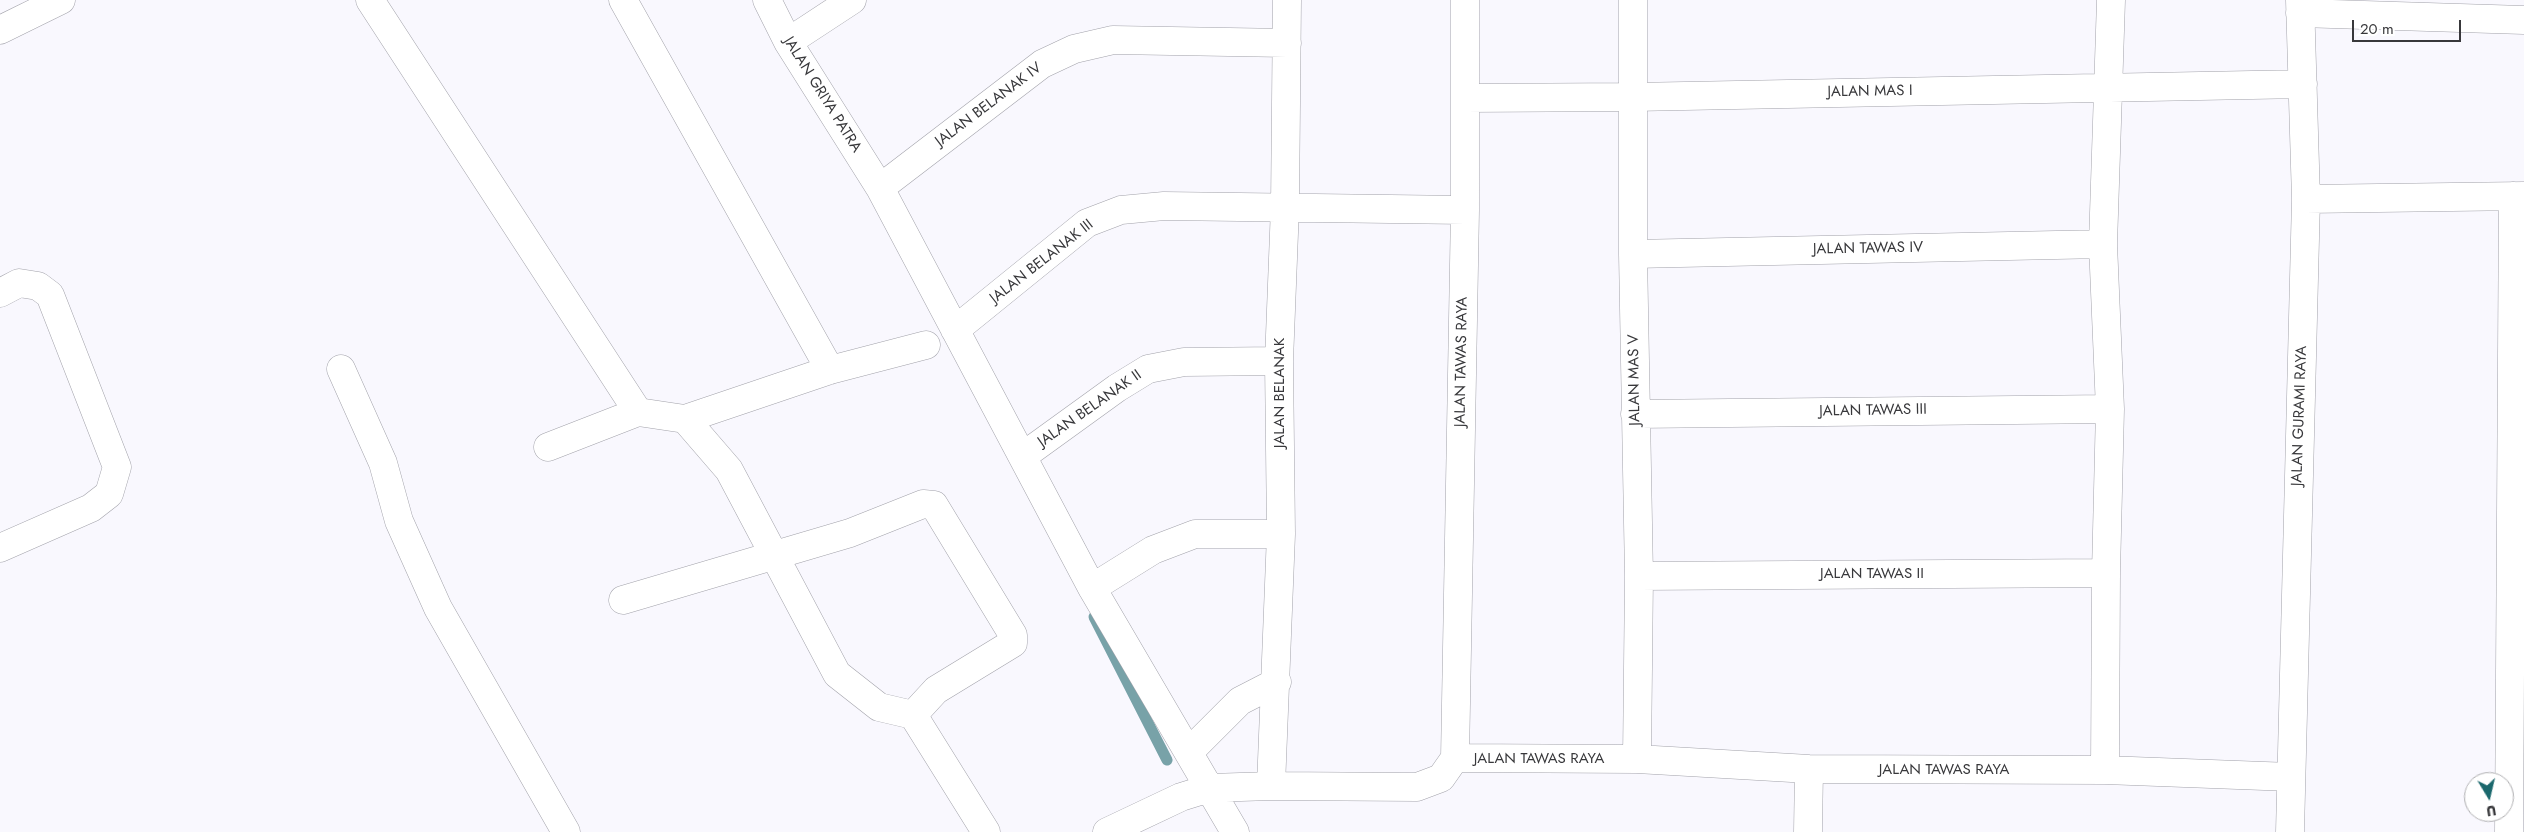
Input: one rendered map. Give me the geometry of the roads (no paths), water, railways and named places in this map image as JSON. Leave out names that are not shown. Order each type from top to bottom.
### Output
[{"type":"street","points":[[0,30],[61,0]]},
{"type":"street","points":[[370,0],[638,412]]},
{"type":"street","points":[[623,0],[830,370]]},
{"type":"street","name":"JALAN GRIYA PATRA","points":[[767,0],[788,42],[880,188],[1092,588],[1235,832]]},
{"type":"street","points":[[788,42],[852,0]]},
{"type":"street","name":"JALAN BELANAK","points":[[1272,786],[1281,534],[1278,361],[1285,207],[1286,0]]},
{"type":"street","name":"JALAN TAWAS RAYA","points":[[1465,0],[1465,210],[1455,758],[1637,760],[1809,769],[2105,770],[2291,777]]},
{"type":"street","name":"JALAN MAS V","points":[[1633,0],[1633,254],[1639,576],[1637,760]]},
{"type":"street","points":[[2105,770],[2106,573],[2110,409],[2103,244],[2106,87],[2111,0]]},
{"type":"street","points":[[2300,6],[2519,14]]},
{"type":"street","name":"JALAN GURAMI RAYA","points":[[2290,832],[2306,199],[2300,6]]},
{"type":"street","name":"JALAN BELANAK IV","points":[[880,188],[1042,64],[1074,49],[1114,40],[1287,43]]},
{"type":"street","name":"JALAN MAS I","points":[[1465,98],[1633,97],[2303,84]]},
{"type":"street","points":[[2306,199],[2518,196],[2509,832]]},
{"type":"street","name":"JALAN BELANAK III","points":[[955,330],[1087,223],[1121,210],[1164,206],[1465,210]]},
{"type":"street","name":"JALAN TAWAS IV","points":[[1633,254],[2103,244]]},
{"type":"street","points":[[0,293],[20,283],[38,286],[50,295],[118,467],[109,494],[91,508],[0,548]]},
{"type":"street","points":[[548,447],[638,412],[685,419],[830,370],[926,345]]},
{"type":"street","name":"JALAN BELANAK II","points":[[1023,456],[1117,388],[1148,369],[1184,362],[1278,361]]},
{"type":"street","points":[[341,369],[384,463],[399,521],[438,608],[566,832]]},
{"type":"street","name":"JALAN TAWAS III","points":[[1635,414],[2110,409]]},
{"type":"street","points":[[685,419],[729,470],[836,674],[879,707],[913,715],[986,832]]},
{"type":"street","points":[[623,600],[774,557],[850,532],[923,504],[934,504],[1014,635],[1013,643],[936,690],[913,715]]},
{"type":"street","points":[[1092,588],[1153,550],[1195,534],[1281,534]]},
{"type":"street","name":"JALAN TAWAS II","points":[[1639,576],[2106,573]]},
{"type":"street","points":[[1189,752],[1240,701],[1276,682]]},
{"type":"street","points":[[1107,832],[1181,797],[1210,788],[1272,786],[1417,787],[1440,778],[1455,758]]},
{"type":"street","points":[[1808,832],[1809,769]]},
{"type":"waterway","points":[[1094,617],[1167,760]]}]
